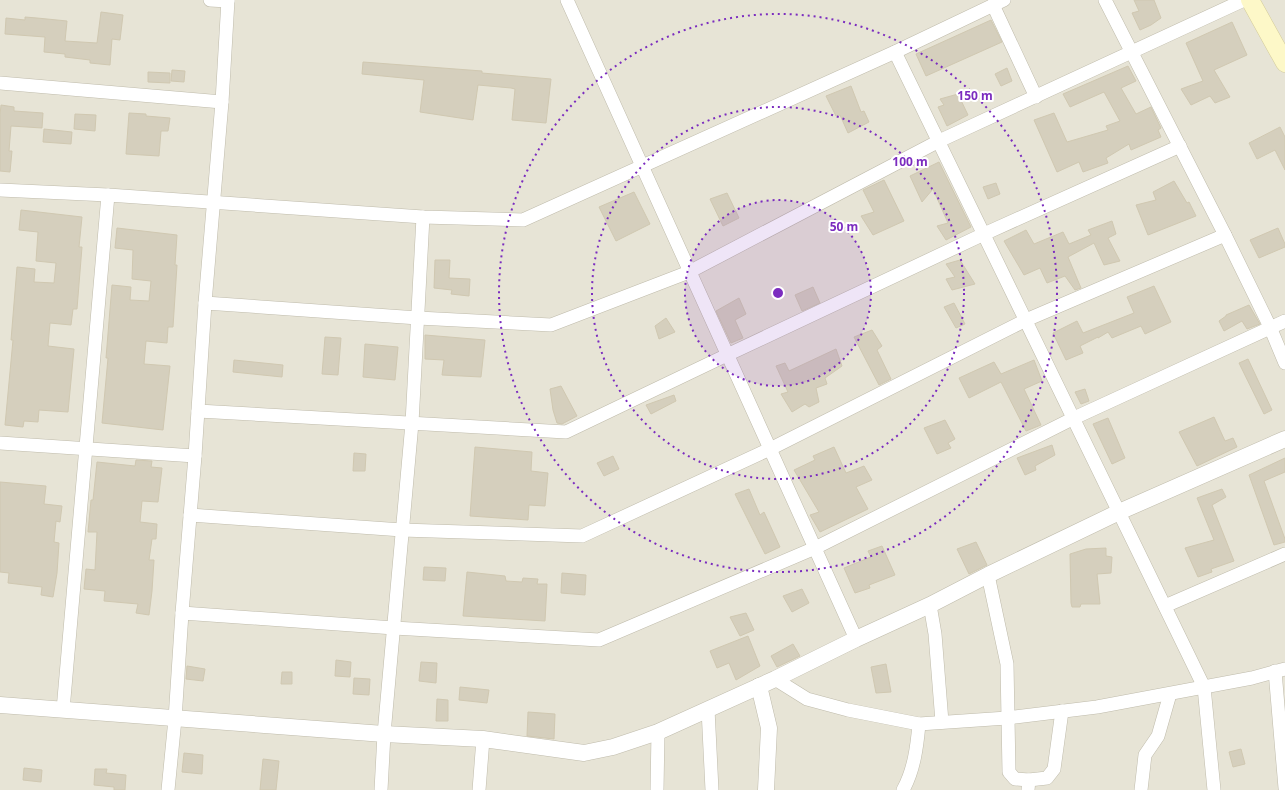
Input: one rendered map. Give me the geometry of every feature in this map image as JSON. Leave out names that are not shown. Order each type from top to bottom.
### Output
[{"type":"main road","points":[[1250,0],[1285,63]]},
{"type":"street","points":[[168,790],[175,719],[195,456],[212,202],[222,102],[228,1],[210,0]]},
{"type":"street","points":[[567,0],[856,639]]},
{"type":"street","points":[[1105,0],[1133,52],[1225,235],[1285,362]]},
{"type":"street","points":[[205,302],[418,318],[551,325],[689,272],[939,141],[1244,0]]},
{"type":"street","points":[[0,190],[108,195],[423,217],[523,220],[896,52],[998,3],[1036,97]]},
{"type":"street","points":[[896,52],[1204,687],[1214,790]]},
{"type":"street","points":[[0,83],[222,102]]},
{"type":"street","points":[[198,411],[566,432],[984,234],[1180,146]]},
{"type":"street","points":[[63,710],[108,195]]},
{"type":"street","points":[[380,790],[412,423],[423,217]]},
{"type":"street","points":[[190,515],[402,530],[582,536],[770,449],[1026,320],[1225,235]]},
{"type":"street","points":[[182,614],[599,640],[815,548],[1074,418],[1285,320]]},
{"type":"street","points":[[0,705],[384,734],[483,739],[584,753],[613,747],[658,732],[775,679],[1119,512],[1285,439]]},
{"type":"street","points":[[0,443],[195,456]]},
{"type":"street","points":[[1165,606],[1285,554]]},
{"type":"street","points":[[988,575],[1007,664],[1009,772],[1015,779],[1028,785],[1047,778],[1054,769],[1062,711]]},
{"type":"street","points":[[930,605],[935,634],[942,722]]},
{"type":"street","points":[[775,679],[807,699],[848,710],[919,724],[1007,718],[1097,706],[1252,678],[1280,670],[1285,788]]},
{"type":"street","points":[[759,686],[769,728],[766,790]]},
{"type":"street","points":[[1141,790],[1145,755],[1158,736],[1170,694]]},
{"type":"street","points":[[708,709],[712,790]]},
{"type":"street","points":[[903,790],[908,780],[917,746],[919,724]]},
{"type":"street","points":[[657,790],[658,732]]},
{"type":"street","points":[[479,790],[483,739]]},
{"type":"shaded area","points":[[0,0],[1285,0],[1285,790],[0,790]]},
{"type":"building","points":[[1134,0],[1154,0],[1161,18],[1140,30],[1132,13],[1139,11]]},
{"type":"building","points":[[101,12],[123,15],[120,40],[112,39],[110,65],[90,63],[90,60],[65,57],[65,54],[44,52],[45,37],[5,34],[6,18],[25,20],[25,17],[37,18],[67,21],[65,41],[97,43]]},
{"type":"building","points":[[991,20],[1002,42],[926,76],[916,54]]},
{"type":"building","points":[[1232,22],[1247,55],[1214,70],[1230,97],[1215,103],[1210,96],[1191,105],[1181,89],[1203,81],[1186,43]]},
{"type":"building","points":[[363,62],[482,71],[482,73],[551,79],[546,123],[512,120],[515,89],[478,85],[473,120],[420,112],[424,80],[362,74]]},
{"type":"building","points":[[1128,66],[1136,81],[1121,88],[1136,114],[1151,107],[1161,128],[1158,130],[1161,137],[1131,150],[1129,144],[1106,158],[1108,163],[1083,172],[1079,162],[1057,172],[1034,120],[1054,113],[1067,142],[1108,130],[1106,126],[1120,121],[1104,92],[1070,107],[1063,94]]},
{"type":"building","points":[[1007,68],[1012,81],[1001,86],[995,74]]},
{"type":"building","points":[[172,70],[185,71],[184,82],[171,81]]},
{"type":"building","points":[[148,72],[170,73],[170,83],[148,82]]},
{"type":"building","points":[[851,86],[861,112],[864,111],[869,122],[848,133],[840,115],[836,116],[826,96]]},
{"type":"building","points":[[958,94],[968,115],[947,126],[938,107],[944,105],[940,99]]},
{"type":"building","points":[[1,105],[14,107],[14,111],[43,113],[42,128],[11,126],[9,151],[12,151],[10,172],[0,171]]},
{"type":"building","points":[[129,113],[170,118],[168,131],[161,131],[159,156],[126,154]]},
{"type":"building","points":[[75,114],[96,115],[95,131],[74,129]]},
{"type":"building","points":[[1280,127],[1285,137],[1285,170],[1275,150],[1257,159],[1249,143]]},
{"type":"building","points":[[44,129],[72,132],[71,144],[43,142]]},
{"type":"building","points":[[939,162],[971,227],[946,240],[937,226],[948,223],[933,189],[922,202],[910,176]]},
{"type":"building","points":[[884,180],[904,221],[873,235],[861,216],[874,212],[863,190]]},
{"type":"building","points":[[1174,181],[1187,203],[1189,202],[1196,216],[1148,235],[1136,205],[1156,200],[1153,192]]},
{"type":"building","points":[[996,183],[1000,194],[988,199],[983,187]]},
{"type":"building","points":[[634,192],[650,224],[616,241],[599,207]]},
{"type":"building","points":[[727,193],[739,218],[723,226],[710,199]]},
{"type":"building","points":[[21,210],[82,217],[79,247],[82,247],[77,309],[73,309],[71,325],[50,323],[48,346],[74,349],[68,412],[39,410],[38,422],[24,421],[23,427],[5,425],[13,340],[11,340],[17,267],[35,269],[34,282],[54,283],[56,263],[36,261],[38,232],[19,230]]},
{"type":"building","points":[[1112,221],[1116,234],[1108,238],[1120,261],[1104,265],[1094,243],[1068,257],[1081,288],[1075,290],[1065,276],[1047,283],[1040,268],[1024,275],[1004,241],[1026,230],[1034,244],[1063,232],[1069,244],[1091,235],[1088,230]]},
{"type":"building","points":[[117,228],[177,235],[175,265],[177,265],[173,327],[168,327],[167,343],[146,341],[144,364],[170,366],[163,430],[102,423],[108,358],[106,358],[112,285],[131,287],[130,300],[149,301],[151,281],[132,279],[133,250],[115,248]]},
{"type":"building","points":[[1278,228],[1285,247],[1259,258],[1250,240]]},
{"type":"building","points":[[435,260],[450,260],[449,278],[470,279],[469,296],[451,294],[452,290],[434,288]]},
{"type":"building","points":[[960,260],[975,284],[952,290],[946,279],[955,277],[946,264]]},
{"type":"building","points":[[1154,286],[1171,322],[1145,334],[1141,326],[1112,338],[1108,332],[1080,346],[1083,353],[1066,360],[1053,333],[1077,321],[1083,333],[1134,313],[1127,297]]},
{"type":"building","points":[[813,287],[820,303],[802,311],[795,295]]},
{"type":"building","points":[[739,298],[746,314],[735,320],[743,338],[731,343],[716,311]]},
{"type":"building","points":[[954,303],[965,324],[956,328],[944,307]]},
{"type":"building","points":[[1249,305],[1260,324],[1247,329],[1242,321],[1224,331],[1219,321],[1226,315]]},
{"type":"building","points":[[666,318],[675,332],[659,339],[655,326]]},
{"type":"building","points":[[872,330],[882,346],[877,350],[891,379],[879,385],[854,337]]},
{"type":"building","points":[[425,335],[485,340],[481,377],[442,375],[444,360],[425,359]]},
{"type":"building","points":[[325,337],[341,338],[338,375],[322,374]]},
{"type":"building","points":[[365,344],[398,347],[395,380],[363,377]]},
{"type":"building","points":[[836,349],[842,366],[825,378],[827,384],[816,388],[819,402],[809,407],[805,404],[792,412],[781,394],[788,392],[776,366],[785,363],[789,371]]},
{"type":"building","points":[[1248,359],[1272,410],[1264,414],[1239,363]]},
{"type":"building","points":[[234,360],[283,365],[282,377],[233,372]]},
{"type":"building","points":[[1034,360],[1042,381],[1024,389],[1041,425],[1026,431],[1001,382],[969,398],[959,378],[994,362],[1001,374]]},
{"type":"building","points":[[561,386],[577,416],[562,424],[557,423],[553,410],[550,389]]},
{"type":"building","points":[[1085,389],[1089,401],[1081,404],[1075,392]]},
{"type":"building","points":[[674,395],[676,401],[651,414],[646,405]]},
{"type":"building","points":[[1214,417],[1225,441],[1233,438],[1237,447],[1197,466],[1179,432]]},
{"type":"building","points":[[1108,418],[1125,458],[1112,464],[1093,424]]},
{"type":"building","points":[[945,420],[955,439],[948,443],[951,448],[937,454],[924,428]]},
{"type":"building","points":[[1052,445],[1055,455],[1035,466],[1036,470],[1025,475],[1017,458]]},
{"type":"building","points":[[475,447],[532,452],[531,471],[548,473],[545,506],[529,505],[528,520],[470,516]]},
{"type":"building","points":[[834,447],[846,473],[864,466],[872,480],[856,487],[868,509],[820,532],[810,515],[819,512],[794,470],[815,460],[813,456]]},
{"type":"building","points":[[354,453],[366,454],[365,471],[353,471]]},
{"type":"building","points":[[613,456],[619,469],[604,476],[597,463]]},
{"type":"building","points":[[1285,458],[1285,472],[1264,481],[1285,539],[1285,542],[1274,545],[1249,475]]},
{"type":"building","points":[[136,460],[152,461],[151,467],[162,468],[158,502],[142,501],[140,522],[157,524],[156,539],[152,539],[149,560],[154,560],[149,615],[136,613],[138,604],[104,601],[105,591],[84,589],[86,569],[95,570],[97,532],[88,532],[97,462],[135,466]]},
{"type":"building","points":[[0,482],[46,486],[44,504],[62,506],[60,522],[56,521],[54,542],[59,543],[57,573],[53,597],[41,595],[42,587],[8,583],[9,573],[0,572]]},
{"type":"building","points":[[749,489],[760,515],[764,512],[780,547],[765,554],[735,494]]},
{"type":"building","points":[[1222,489],[1226,497],[1212,505],[1234,561],[1211,569],[1212,572],[1198,577],[1185,548],[1214,540],[1197,498]]},
{"type":"building","points":[[976,542],[987,565],[969,574],[957,549]]},
{"type":"building","points":[[882,546],[895,575],[869,585],[870,588],[855,593],[844,568],[871,557],[868,551]]},
{"type":"building","points":[[1106,548],[1106,556],[1112,557],[1111,573],[1097,574],[1100,604],[1081,604],[1080,607],[1072,607],[1070,554],[1086,549]]},
{"type":"building","points":[[424,567],[446,568],[445,581],[423,580]]},
{"type":"building","points":[[467,572],[505,576],[506,581],[522,582],[523,578],[538,579],[537,584],[547,584],[545,621],[463,616]]},
{"type":"building","points":[[562,573],[586,575],[585,595],[561,593]]},
{"type":"building","points":[[802,589],[809,603],[792,612],[783,596]]},
{"type":"building","points":[[746,613],[754,630],[740,636],[730,617]]},
{"type":"building","points":[[748,636],[760,666],[736,680],[729,663],[717,668],[710,651]]},
{"type":"building","points":[[793,644],[800,656],[777,667],[771,656]]},
{"type":"building","points":[[336,660],[351,662],[350,677],[335,676]]},
{"type":"building","points":[[421,662],[437,663],[436,683],[419,681]]},
{"type":"building","points":[[886,664],[891,692],[876,693],[871,667]]},
{"type":"building","points":[[187,666],[205,669],[203,681],[186,679]]},
{"type":"building","points":[[282,672],[292,672],[292,684],[281,684]]},
{"type":"building","points":[[354,678],[370,679],[369,695],[353,694]]},
{"type":"building","points":[[460,687],[489,690],[487,703],[459,700]]},
{"type":"building","points":[[437,699],[448,700],[448,721],[436,721]]},
{"type":"building","points":[[528,712],[555,714],[554,739],[527,736]]},
{"type":"building","points":[[1241,749],[1245,764],[1233,767],[1229,752]]},
{"type":"building","points":[[184,753],[203,755],[202,774],[182,772]]},
{"type":"building","points":[[263,759],[279,761],[276,790],[260,790]]},
{"type":"building","points":[[24,768],[42,770],[41,782],[23,780]]},
{"type":"building","points":[[95,769],[107,769],[106,773],[126,775],[125,790],[114,790],[114,787],[94,785]]}]
